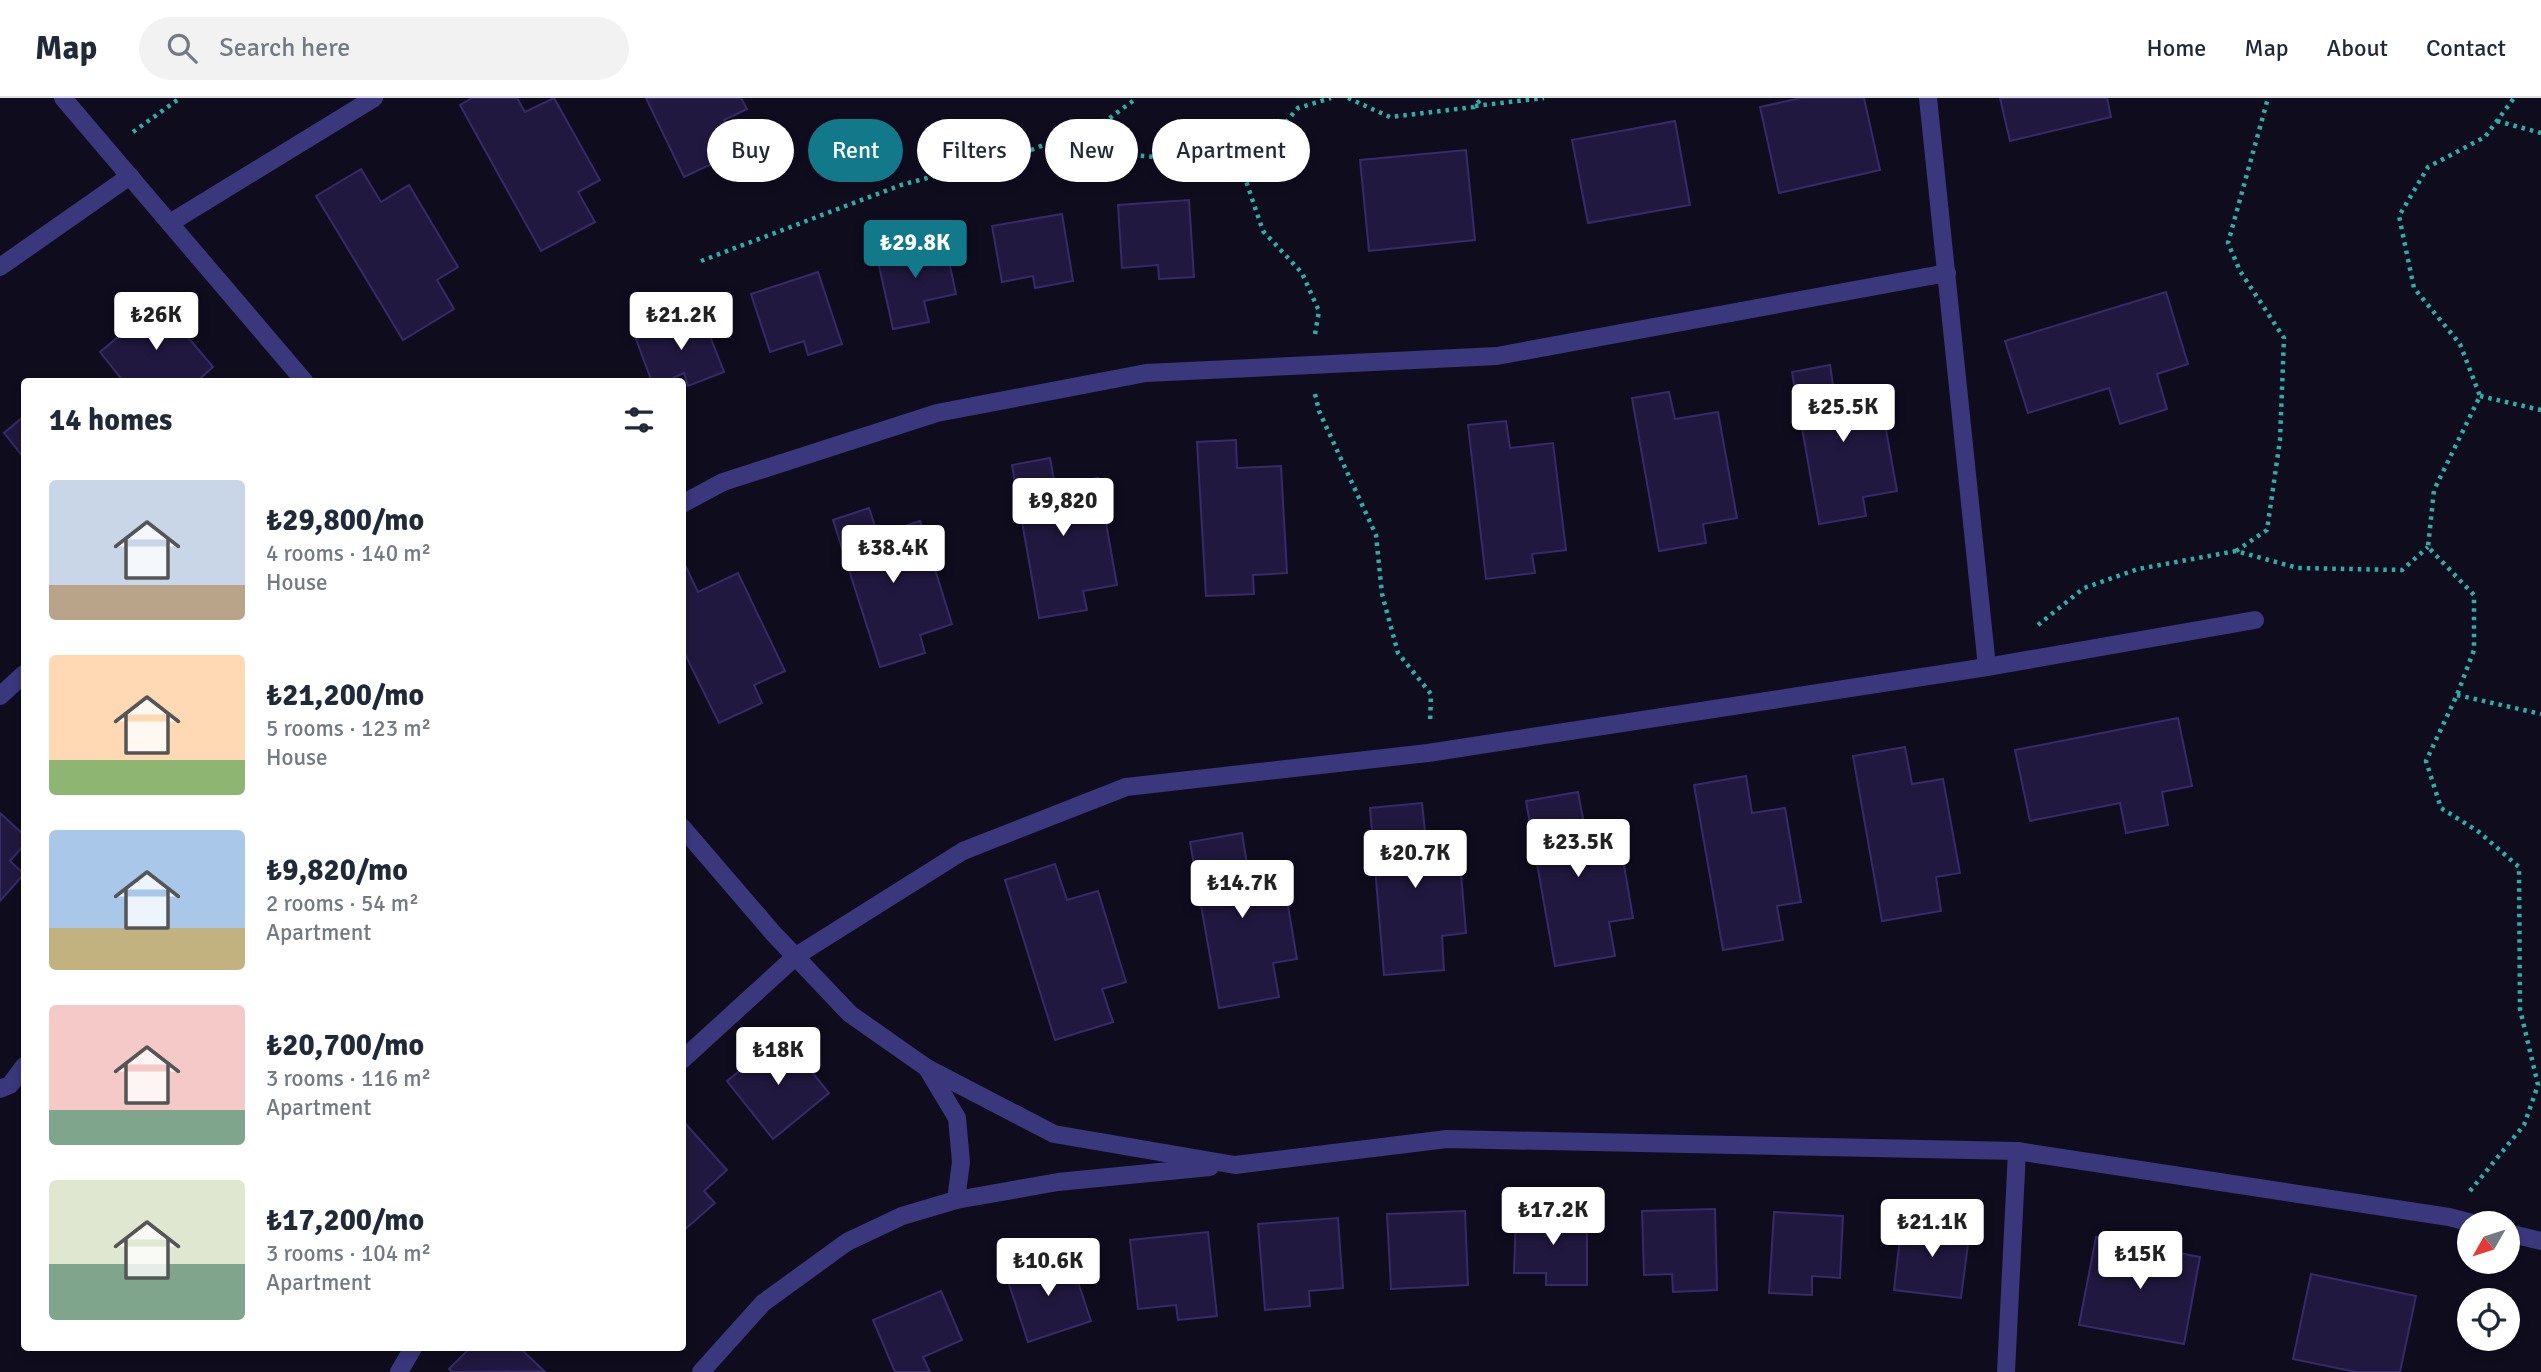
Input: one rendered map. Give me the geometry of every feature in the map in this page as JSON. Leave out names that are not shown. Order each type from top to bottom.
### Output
[{"type":"street","points":[[63,98],[302,378]]},
{"type":"street","points":[[170,223],[374,98]]},
{"type":"street","points":[[1928,98],[1987,667]]},
{"type":"street","points":[[0,267],[130,176]]},
{"type":"street","points":[[686,502],[723,482],[937,413],[1146,373],[1497,356],[1947,273]]},
{"type":"street","points":[[686,1056],[796,956],[964,851],[1126,786],[1428,753],[1987,667],[2255,620]]},
{"type":"street","points":[[0,696],[21,677]]},
{"type":"street","points":[[686,832],[850,1014],[927,1068],[1054,1134],[1235,1165]]},
{"type":"street","points":[[927,1068],[957,1118],[961,1162],[956,1200]]},
{"type":"street","points":[[0,1089],[10,1085],[21,1070]]},
{"type":"street","points":[[701,1372],[764,1303],[847,1242],[902,1216],[956,1200],[1058,1182],[1235,1165],[1447,1139],[2017,1151],[2457,1219]]},
{"type":"street","points":[[2006,1372],[2017,1151]]},
{"type":"street","points":[[2520,1236],[2541,1241]]},
{"type":"street","points":[[399,1372],[411,1351]]},
{"type":"path","points":[[109,152],[152,116],[180,98]]},
{"type":"path","points":[[1108,119],[1137,98]]},
{"type":"path","points":[[1289,119],[1298,108],[1331,98]]},
{"type":"path","points":[[1348,98],[1390,117],[1544,98]]},
{"type":"path","points":[[1474,107],[1482,98]]},
{"type":"path","points":[[2030,632],[2084,588],[2138,569],[2236,551],[2267,530],[2280,440],[2284,338],[2240,271],[2228,243],[2268,98]]},
{"type":"path","points":[[2236,551],[2298,568],[2402,570],[2428,547],[2434,490],[2480,396],[2460,344],[2414,288],[2399,216],[2428,167],[2485,136],[2514,98]]},
{"type":"path","points":[[2497,121],[2541,133]]},
{"type":"path","points":[[701,261],[901,185],[1045,144]]},
{"type":"path","points":[[1245,182],[1263,231],[1302,273],[1319,311],[1309,365],[1319,411],[1376,535],[1382,594],[1398,653],[1431,694],[1428,753]]},
{"type":"path","points":[[2480,396],[2541,410]]},
{"type":"path","points":[[2428,547],[2474,595],[2474,650],[2457,695],[2426,761],[2441,808],[2479,832],[2519,867],[2520,1009],[2538,1086],[2524,1125],[2449,1217]]},
{"type":"path","points":[[2457,695],[2541,714]]},
{"type":"building","points":[[472,98],[517,98],[525,112],[554,98],[600,180],[578,192],[595,222],[541,251],[460,105]]},
{"type":"building","points":[[646,98],[741,98],[747,109],[726,119],[707,119],[707,166],[684,177]]},
{"type":"building","points":[[1801,98],[1864,98],[1880,170],[1779,193],[1760,107]]},
{"type":"building","points":[[2000,98],[2107,98],[2111,117],[2010,141]]},
{"type":"building","points":[[1675,121],[1690,205],[1588,223],[1572,140]]},
{"type":"building","points":[[1466,150],[1475,240],[1369,251],[1360,160]]},
{"type":"building","points":[[361,169],[381,202],[409,185],[458,267],[437,280],[454,309],[403,340],[316,196]]},
{"type":"building","points":[[1189,200],[1194,277],[1159,279],[1158,265],[1122,268],[1118,205]]},
{"type":"building","points":[[1062,214],[1073,281],[1035,288],[1033,276],[1002,282],[992,226]]},
{"type":"building","points":[[944,238],[956,294],[924,301],[929,322],[893,329],[876,252]]},
{"type":"building","points":[[818,272],[842,344],[808,355],[804,341],[770,352],[751,294]]},
{"type":"building","points":[[2166,292],[2188,364],[2157,374],[2167,409],[2120,424],[2109,388],[2028,413],[2005,341]]},
{"type":"building","points":[[159,303],[213,367],[201,378],[121,378],[100,352]]},
{"type":"building","points":[[701,313],[724,372],[688,386],[684,373],[673,378],[651,378],[636,339]]},
{"type":"building","points":[[1830,365],[1834,392],[1878,385],[1897,491],[1863,497],[1866,516],[1819,524],[1792,372]]},
{"type":"building","points":[[1669,392],[1675,419],[1718,412],[1737,518],[1703,524],[1706,543],[1659,551],[1632,398]]},
{"type":"building","points":[[21,419],[21,454],[4,433]]},
{"type":"building","points":[[1506,421],[1510,448],[1553,443],[1566,550],[1532,554],[1535,573],[1486,579],[1468,425]]},
{"type":"building","points":[[1236,440],[1237,468],[1281,466],[1287,573],[1253,575],[1254,594],[1206,596],[1197,442]]},
{"type":"building","points":[[1050,458],[1055,486],[1098,478],[1117,585],[1083,591],[1087,610],[1039,618],[1012,465]]},
{"type":"building","points":[[869,508],[878,535],[920,521],[952,624],[920,635],[925,653],[880,667],[833,520]]},
{"type":"building","points":[[686,567],[698,592],[738,573],[785,671],[754,685],[762,703],[719,723],[686,656]]},
{"type":"building","points":[[2178,718],[2192,786],[2162,792],[2168,825],[2126,833],[2120,803],[2030,821],[2015,750]]},
{"type":"building","points":[[1905,747],[1912,784],[1943,779],[1960,873],[1936,877],[1941,911],[1882,921],[1853,756]]},
{"type":"building","points":[[1746,776],[1752,813],[1785,808],[1801,902],[1777,906],[1783,940],[1723,950],[1694,785]]},
{"type":"building","points":[[1578,792],[1585,829],[1617,824],[1633,918],[1609,922],[1615,956],[1555,966],[1526,801]]},
{"type":"building","points":[[1422,803],[1426,841],[1458,838],[1466,933],[1442,936],[1444,970],[1384,975],[1370,808]]},
{"type":"building","points":[[0,813],[21,832],[21,848],[10,861],[21,871],[21,877],[0,901]]},
{"type":"building","points":[[1242,833],[1248,871],[1281,865],[1297,959],[1273,963],[1279,997],[1219,1008],[1190,842]]},
{"type":"building","points":[[1055,864],[1067,900],[1098,891],[1126,982],[1102,989],[1113,1022],[1055,1040],[1005,880]]},
{"type":"building","points":[[783,1036],[829,1093],[773,1139],[727,1081]]},
{"type":"building","points":[[686,1124],[727,1170],[704,1191],[715,1203],[686,1228]]},
{"type":"building","points":[[1715,1209],[1717,1290],[1673,1292],[1672,1274],[1644,1275],[1642,1211]]},
{"type":"building","points":[[1465,1211],[1468,1285],[1391,1289],[1387,1214]]},
{"type":"building","points":[[1774,1212],[1843,1216],[1840,1278],[1812,1276],[1812,1295],[1769,1293]]},
{"type":"building","points":[[1516,1213],[1587,1214],[1587,1285],[1546,1285],[1546,1273],[1514,1273]]},
{"type":"building","points":[[1338,1218],[1343,1288],[1309,1291],[1310,1306],[1265,1310],[1258,1224]]},
{"type":"building","points":[[1902,1220],[1970,1229],[1961,1298],[1894,1290]]},
{"type":"building","points":[[1208,1232],[1217,1316],[1178,1320],[1176,1305],[1138,1309],[1130,1240]]},
{"type":"building","points":[[2096,1237],[2200,1257],[2184,1344],[2079,1325]]},
{"type":"building","points":[[1069,1255],[1091,1321],[1028,1342],[1006,1275]]},
{"type":"building","points":[[2311,1274],[2416,1296],[2400,1372],[2356,1372],[2293,1359]]},
{"type":"building","points":[[941,1291],[962,1340],[923,1357],[930,1372],[895,1372],[873,1320]]},
{"type":"building","points":[[467,1351],[523,1351],[544,1371],[452,1372],[449,1369]]}]
